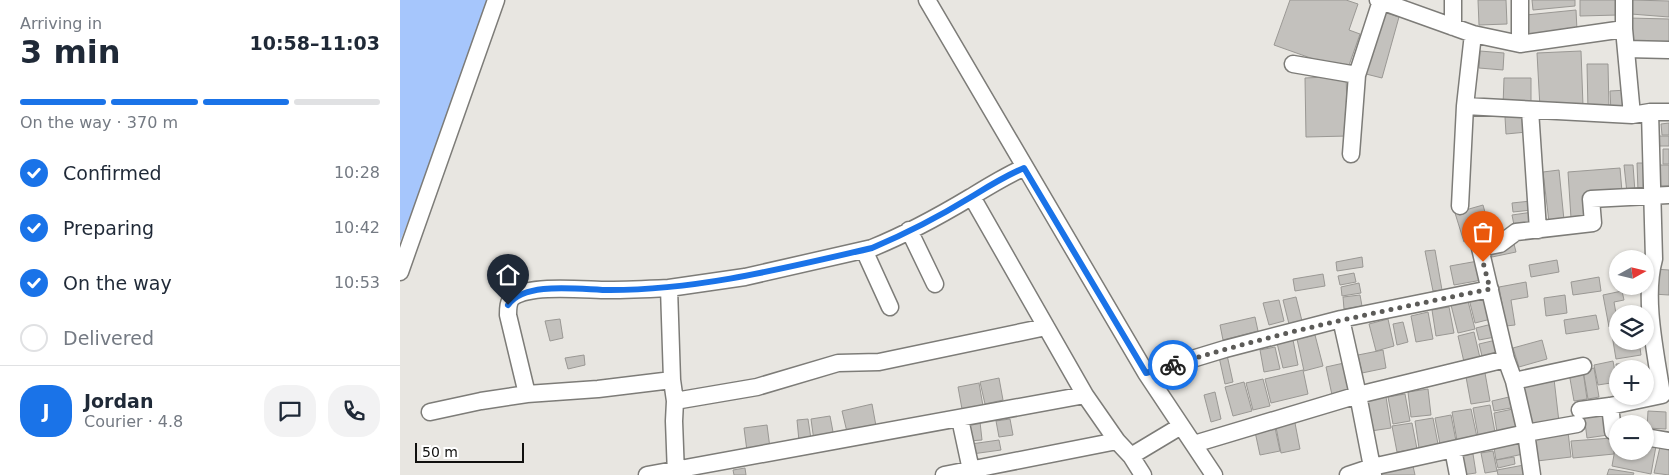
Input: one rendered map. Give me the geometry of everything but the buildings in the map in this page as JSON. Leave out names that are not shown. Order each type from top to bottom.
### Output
[{"type":"street","points":[[400,272],[496,0]]},
{"type":"street","points":[[927,0],[1146,373],[1214,475]]},
{"type":"street","points":[[1351,154],[1357,75],[1380,0],[1473,34],[1520,44],[1624,29]]},
{"type":"street","points":[[1453,0],[1453,27]]},
{"type":"street","points":[[1520,0],[1520,44]]},
{"type":"street","points":[[1624,0],[1624,29],[1632,115]]},
{"type":"street","points":[[1460,206],[1464,106],[1473,34]]},
{"type":"street","points":[[1626,49],[1669,50]]},
{"type":"street","points":[[1293,64],[1357,75]]},
{"type":"street","points":[[1464,106],[1632,115],[1650,112],[1669,112]]},
{"type":"street","points":[[1530,110],[1538,230]]},
{"type":"street","points":[[1348,475],[1372,471],[1453,449],[1526,433],[1610,406],[1662,395],[1649,297],[1650,275],[1662,260],[1652,196],[1650,112]]},
{"type":"street","points":[[527,394],[508,315],[508,305],[513,297],[556,288],[609,290],[669,288],[745,277],[864,250],[889,241],[976,194],[1003,177],[1024,168]]},
{"type":"street","points":[[976,194],[1046,327],[1085,395],[1117,441],[1136,454],[1143,475]]},
{"type":"street","points":[[1532,475],[1526,433],[1514,382],[1506,359],[1480,248],[1500,244],[1516,232],[1593,223],[1591,199],[1669,195]]},
{"type":"street","points":[[909,230],[935,284]]},
{"type":"street","points":[[864,250],[890,307]]},
{"type":"street","points":[[669,288],[672,380],[675,401],[676,473]]},
{"type":"street","points":[[1146,373],[1225,349],[1341,320],[1490,289]]},
{"type":"street","points":[[1341,320],[1358,395],[1372,471]]},
{"type":"street","points":[[675,401],[757,387],[838,363],[860,364],[879,362],[1046,327]]},
{"type":"street","points":[[1194,444],[1358,395],[1506,359]]},
{"type":"street","points":[[1514,382],[1583,366]]},
{"type":"street","points":[[430,412],[481,401],[527,394],[672,380]]},
{"type":"street","points":[[647,475],[676,473],[1085,395]]},
{"type":"street","points":[[1610,406],[1611,415]]},
{"type":"street","points":[[960,419],[971,470]]},
{"type":"street","points":[[1136,454],[1181,426]]},
{"type":"street","points":[[1654,438],[1669,441]]},
{"type":"street","points":[[944,475],[1117,441]]},
{"type":"street","points":[[1453,449],[1458,475]]},
{"type":"water","points":[[400,0],[494,0],[400,242]]},
{"type":"way so far","points":[[1173,365],[1225,349],[1341,320],[1490,289],[1483,262]]},
{"type":"route","points":[[508,305],[513,297],[556,288],[609,290],[669,288],[745,277],[872,248],[972,197],[1003,177],[1024,168],[1146,373],[1173,365]]}]
